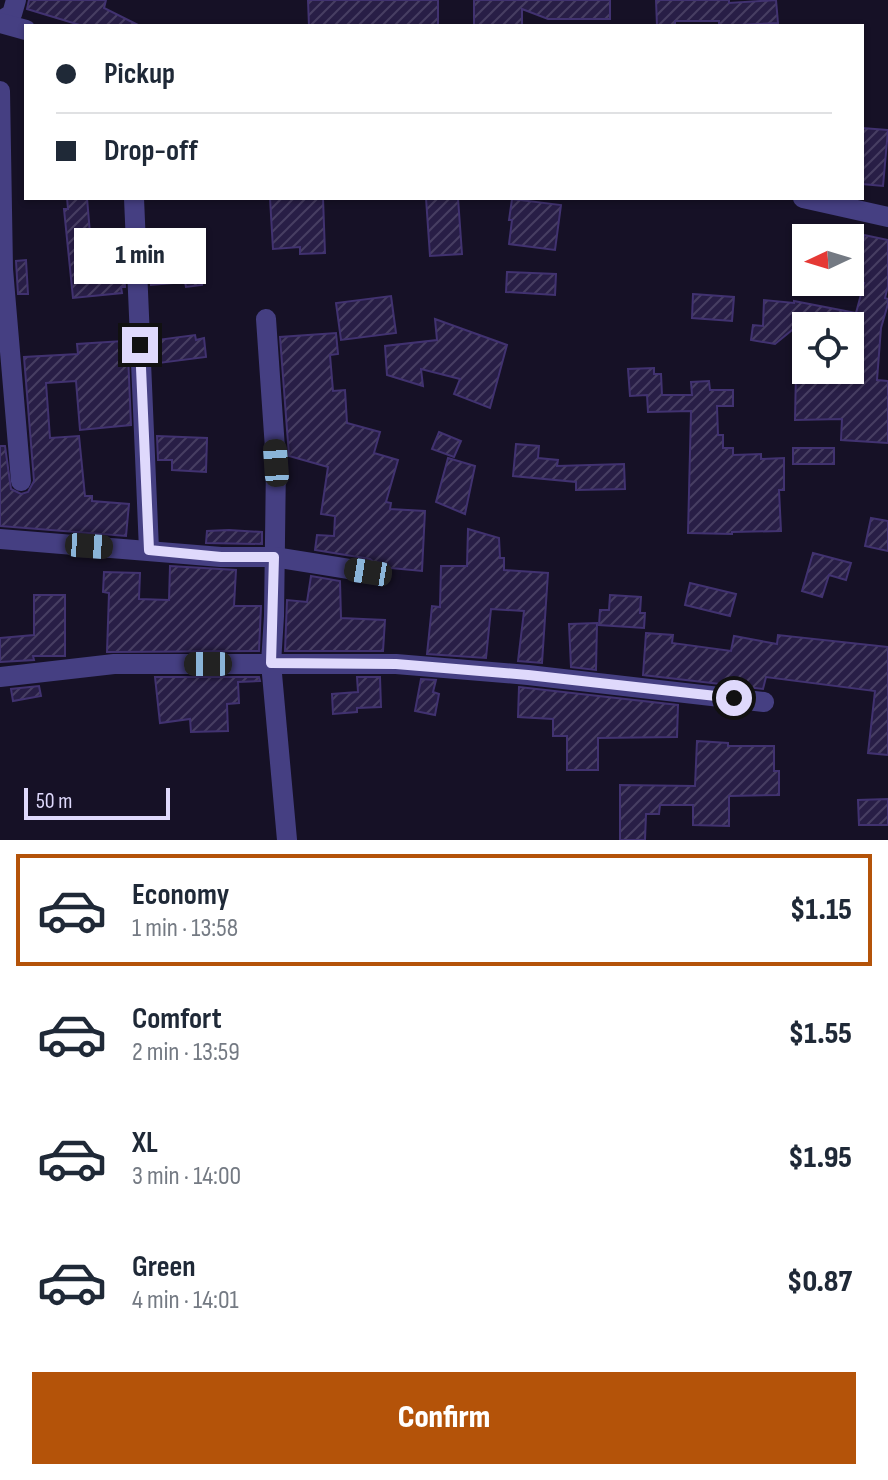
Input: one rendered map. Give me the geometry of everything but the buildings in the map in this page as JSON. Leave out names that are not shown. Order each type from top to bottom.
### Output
[{"type":"street","points":[[0,22],[12,14],[16,0]]},
{"type":"street","points":[[0,22],[24,29]]},
{"type":"street","points":[[0,91],[3,269],[21,481]]},
{"type":"street","points":[[134,200],[149,550]]},
{"type":"street","points":[[812,200],[888,217]]},
{"type":"street","points":[[266,319],[276,463],[271,663],[287,840]]},
{"type":"street","points":[[0,539],[221,557],[274,557],[368,572]]},
{"type":"street","points":[[0,677],[114,664],[396,664],[528,675],[764,702]]},
{"type":"route","points":[[140,345],[149,550],[221,557],[274,557],[271,663],[396,664],[734,698]]}]
